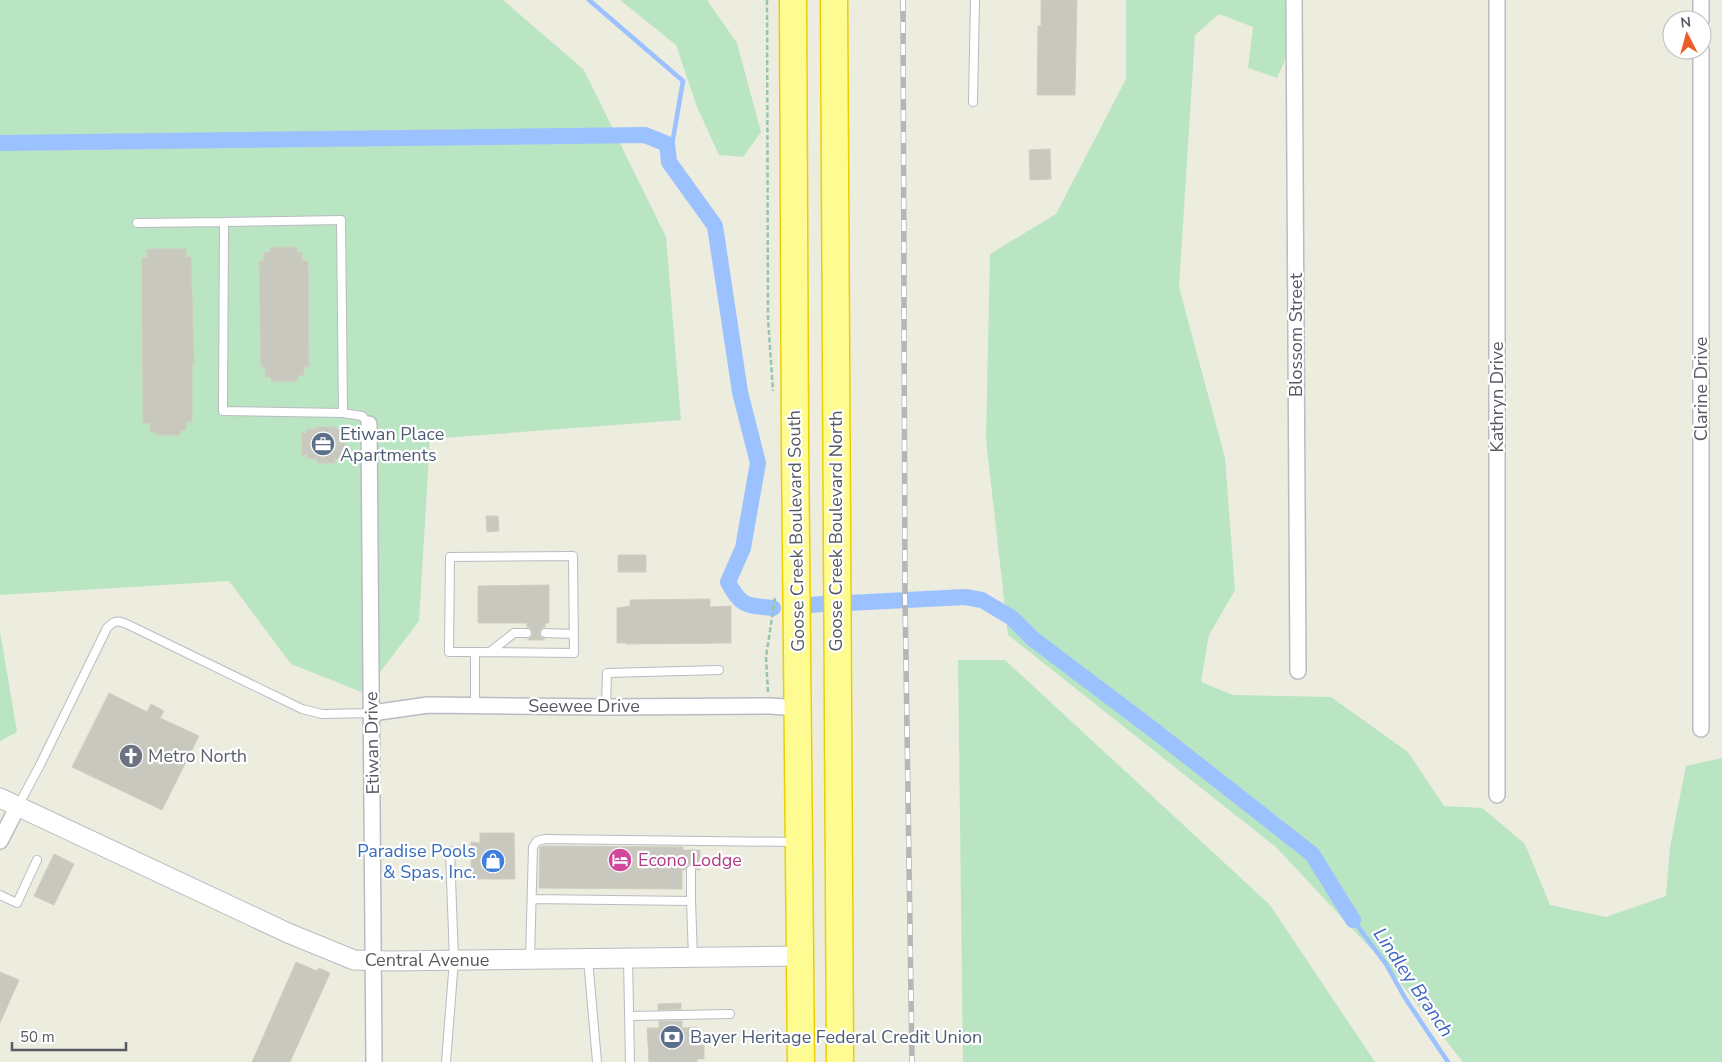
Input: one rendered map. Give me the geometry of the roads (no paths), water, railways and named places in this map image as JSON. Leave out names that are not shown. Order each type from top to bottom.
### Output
[{"type":"highway","name":"Goose Creek Boulevard South","points":[[793,0],[801,1062]]},
{"type":"highway","name":"Goose Creek Boulevard North","points":[[834,0],[840,1062]]},
{"type":"highway","points":[[838,876],[826,930],[811,948],[800,956],[824,986],[830,1010],[840,1030]]},
{"type":"street","name":"Blossom Street","points":[[1294,0],[1298,671]]},
{"type":"street","name":"Kathryn Drive","points":[[1497,795],[1498,0]]},
{"type":"street","name":"Clarine Drive","points":[[1700,60],[1701,729]]},
{"type":"street","name":"Etiwan Drive","points":[[369,424],[374,1062]]},
{"type":"street","name":"Seewee Drive","points":[[372,713],[428,705],[770,706],[797,708]]},
{"type":"street","name":"Central Avenue","points":[[0,798],[288,933],[354,960],[800,956]]},
{"type":"street","points":[[0,842],[18,806]]},
{"type":"lane","points":[[973,102],[975,0]]},
{"type":"lane","points":[[138,223],[341,220],[343,413]]},
{"type":"lane","points":[[224,222],[224,411],[343,413],[362,416],[369,424]]},
{"type":"lane","points":[[573,556],[574,653],[490,652],[449,652],[450,557],[573,556]]},
{"type":"lane","points":[[18,806],[107,628],[112,622],[120,621],[134,627],[302,709],[322,714],[372,713]]},
{"type":"lane","points":[[490,652],[514,633],[527,633]]},
{"type":"lane","points":[[545,633],[574,634]]},
{"type":"lane","points":[[475,652],[475,705]]},
{"type":"lane","points":[[606,707],[607,673],[719,670]]},
{"type":"lane","points":[[530,959],[533,847],[537,841],[545,839],[799,842]]},
{"type":"lane","points":[[691,841],[691,850]]},
{"type":"lane","points":[[446,1062],[454,960],[450,851]]},
{"type":"lane","points":[[0,894],[17,903],[37,860]]},
{"type":"lane","points":[[691,870],[693,958]]},
{"type":"lane","points":[[532,899],[691,901]]},
{"type":"lane","points":[[588,958],[597,1062]]},
{"type":"lane","points":[[628,958],[630,1062]]},
{"type":"lane","points":[[630,1016],[730,1014]]},
{"type":"waterway","points":[[589,0],[683,81],[669,162]]},
{"type":"waterway","points":[[0,143],[645,135],[667,144],[669,162],[715,226],[740,392],[758,463],[743,548],[728,582],[737,596],[745,603],[773,608]]},
{"type":"waterway","points":[[848,603],[965,597],[982,600],[1012,618],[1033,639],[1155,731],[1312,854],[1353,920]]},
{"type":"waterway","points":[[811,605],[822,604]]},
{"type":"waterway","name":"Lindley Branch","points":[[1353,920],[1386,964],[1405,998],[1448,1062]]},
{"type":"railway","points":[[903,0],[905,595],[912,1062]]},
{"type":"place","name":"Etiwan Place Apartments","points":[[323,444]]},
{"type":"place","name":"Metro North","points":[[131,756]]},
{"type":"place","name":"Econo Lodge","points":[[620,860]]},
{"type":"place","name":"Paradise Pools & Spas, Inc.","points":[[493,861]]},
{"type":"place","name":"Bayer Heritage Federal Credit Union","points":[[672,1037]]}]
